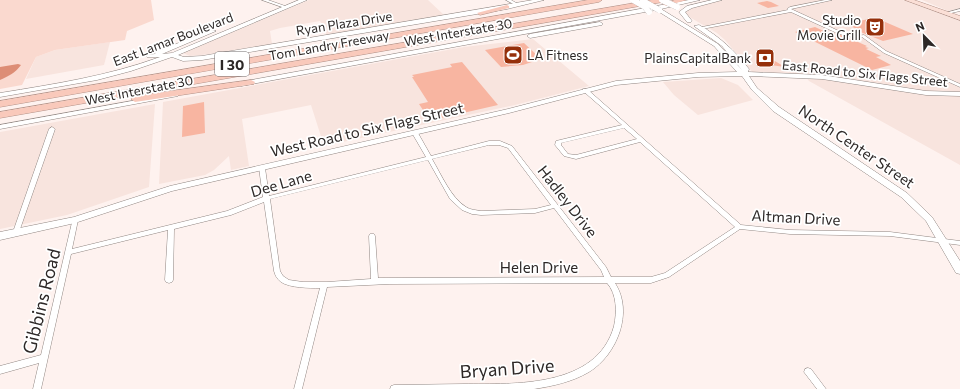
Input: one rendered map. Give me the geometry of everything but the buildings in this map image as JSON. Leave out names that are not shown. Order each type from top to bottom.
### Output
[{"type":"highway","points":[[456,24],[572,0]]},
{"type":"highway","name":"Tom Landry Freeway","points":[[0,104],[599,0]]},
{"type":"highway","name":"I 30","points":[[363,52],[386,46],[639,0]]},
{"type":"highway","points":[[575,22],[664,6],[683,0]]},
{"type":"highway","points":[[65,93],[278,49],[425,24],[507,4]]},
{"type":"highway","name":"Tom Landry Freeway","points":[[0,115],[363,52],[664,6]]},
{"type":"highway","points":[[0,120],[251,82]]},
{"type":"main road","name":"East Lamar Boulevard","points":[[0,90],[97,74],[116,69],[291,0]]},
{"type":"main road","name":"East Lamar Boulevard","points":[[0,95],[114,74],[172,55],[304,0]]},
{"type":"main road","name":"Ryan Plaza Drive","points":[[149,56],[172,55],[183,59],[202,58],[507,4],[518,5],[541,0]]},
{"type":"main road","name":"North Center Street","points":[[639,0],[664,6],[678,21],[716,45],[737,69],[744,74],[754,89],[776,109],[904,195],[928,218],[960,270]]},
{"type":"main road","points":[[639,0],[645,7],[648,14]]},
{"type":"main road","name":"North Center Street","points":[[653,0],[719,39],[730,49],[746,69],[744,74]]},
{"type":"main road","points":[[455,45],[552,34],[648,14],[664,6],[697,0]]},
{"type":"main road","points":[[689,21],[682,12],[688,8],[719,0]]},
{"type":"main road","points":[[908,0],[960,18]]},
{"type":"main road","points":[[918,0],[947,13]]},
{"type":"main road","points":[[664,6],[688,8]]},
{"type":"main road","points":[[664,6],[688,8]]},
{"type":"main road","points":[[648,14],[678,21]]},
{"type":"main road","name":"West Interstate 30","points":[[0,127],[575,22]]},
{"type":"main road","name":"West Road to Six Flags Street","points":[[0,236],[75,220],[170,189],[509,111],[585,90],[636,81],[713,74],[744,74]]},
{"type":"main road","name":"East Road to Six Flags Street","points":[[744,74],[822,77],[926,93],[960,94]]},
{"type":"street","points":[[264,0],[286,7]]},
{"type":"street","points":[[791,11],[788,9],[830,0]]},
{"type":"street","points":[[947,13],[960,10]]},
{"type":"street","points":[[702,28],[791,11],[840,33],[856,37],[863,36],[885,52],[960,86]]},
{"type":"street","name":"Altman Drive","points":[[585,90],[739,227],[790,232],[890,234],[960,243]]},
{"type":"street","points":[[625,126],[558,142],[558,145],[566,155],[576,157],[640,140]]},
{"type":"street","points":[[16,232],[52,129]]},
{"type":"street","points":[[415,133],[452,198],[464,209],[481,213],[535,211],[555,206]]},
{"type":"street","name":"Dee Lane","points":[[69,252],[229,213],[267,198],[488,142],[500,143]]},
{"type":"street","name":"Hadley Drive","points":[[500,143],[510,147],[604,269],[609,280]]},
{"type":"street","points":[[262,168],[267,198]]},
{"type":"street","name":"Helen Drive","points":[[267,198],[277,271],[280,278],[285,282],[293,284],[375,281],[651,280],[667,275],[739,227]]},
{"type":"street","name":"Gibbins Road","points":[[37,389],[75,220]]},
{"type":"street","points":[[169,280],[171,227]]},
{"type":"street","points":[[372,236],[375,281]]},
{"type":"street","name":"Bryan Drive","points":[[394,389],[540,386],[569,379],[584,372],[598,362],[609,349],[615,334],[620,308],[614,285],[609,280]]},
{"type":"street","points":[[298,389],[324,284]]},
{"type":"street","points":[[0,370],[43,358]]},
{"type":"street","points":[[808,372],[822,389]]},
{"type":"shaded area","points":[[0,0],[151,0],[154,20],[127,31],[125,40],[55,50],[36,57],[22,85],[0,89]]},
{"type":"shaded area","points":[[309,0],[428,0],[444,15],[327,35],[320,21],[270,31],[272,44],[210,54],[190,56],[183,53]]},
{"type":"shaded area","points":[[720,0],[903,0],[960,21],[960,165],[809,81],[804,75],[754,74],[725,40],[717,33],[686,15],[688,9]]},
{"type":"shaded area","points":[[922,0],[960,0],[960,8],[948,11]]},
{"type":"shaded area","points":[[533,39],[589,86],[515,105],[324,146],[311,105],[242,119],[249,166],[231,170],[229,156],[214,170],[205,175],[159,184],[163,102],[464,47]]},
{"type":"shaded area","points":[[110,42],[104,65],[26,79],[36,57],[55,50]]},
{"type":"shaded area","points":[[18,64],[21,65],[9,76],[0,80],[0,67]]},
{"type":"shaded area","points":[[721,78],[738,85],[753,100],[698,115],[674,95],[663,82]]},
{"type":"shaded area","points":[[155,104],[149,187],[67,215],[0,229],[0,132]]},
{"type":"place","name":"Studio Movie Grill","points":[[875,27]]},
{"type":"place","name":"LA Fitness","points":[[513,55]]},
{"type":"place","name":"PlainsCapitalBank","points":[[765,58]]}]
